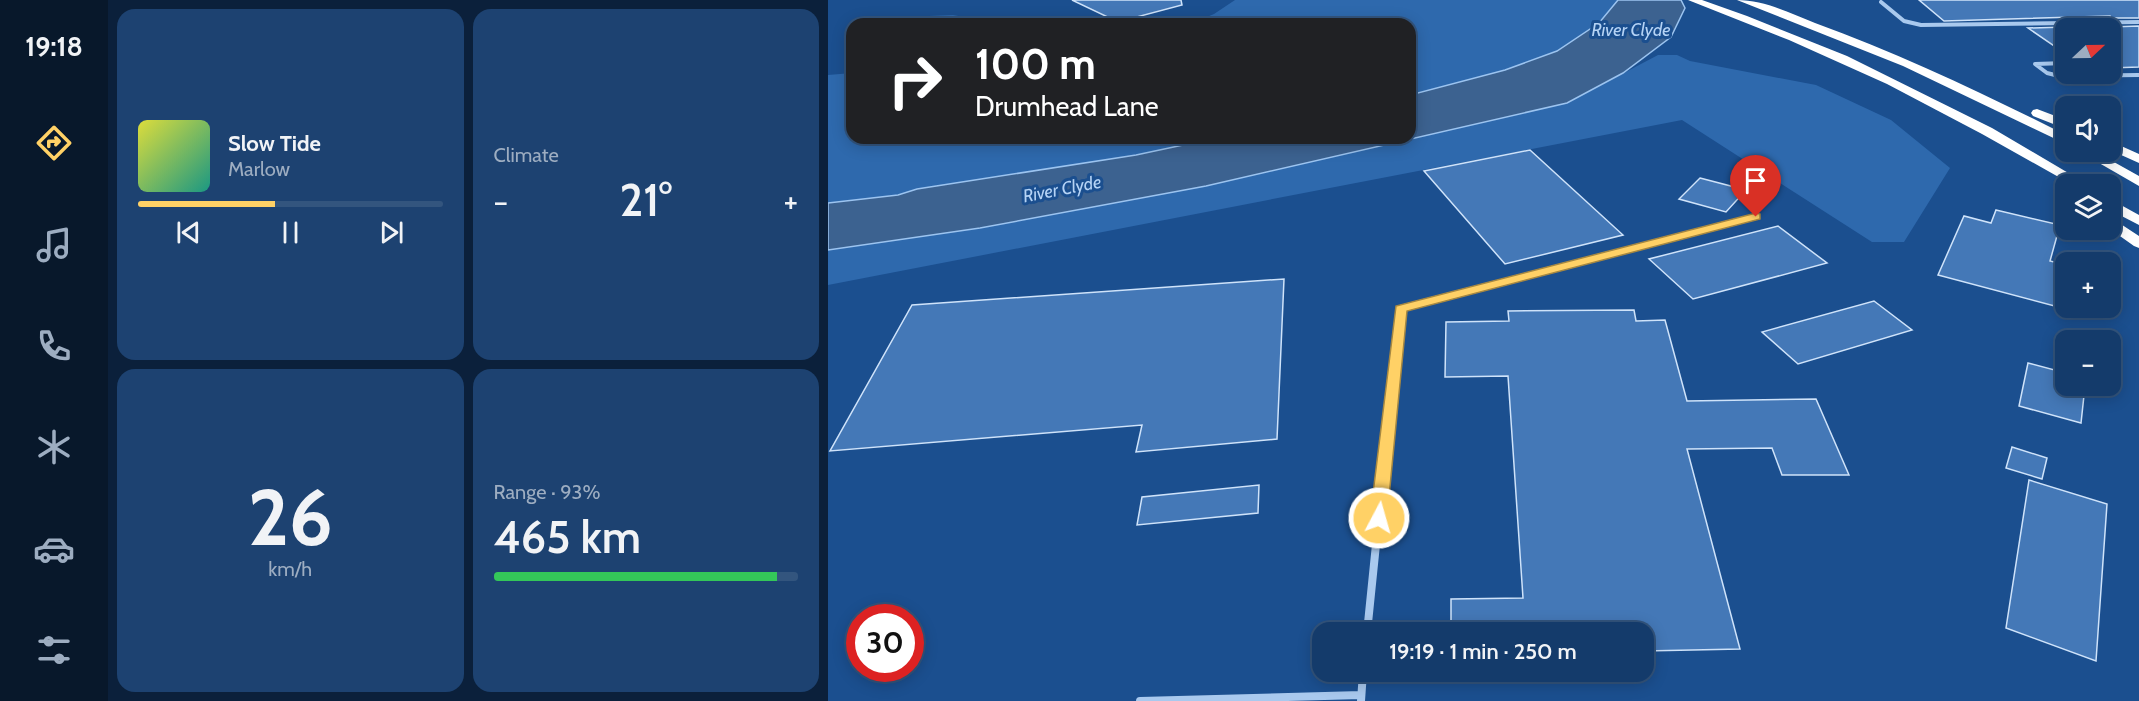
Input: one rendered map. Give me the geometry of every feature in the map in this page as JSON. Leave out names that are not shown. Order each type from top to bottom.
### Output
[{"type":"highway","points":[[1742,0],[1994,95],[2055,120]]},
{"type":"highway","points":[[1699,2],[1805,43],[1924,98],[2020,148],[2063,174]]},
{"type":"highway","points":[[1877,50],[1976,94],[2055,134]]},
{"type":"highway","points":[[1924,98],[2055,183]]},
{"type":"highway","points":[[2121,150],[2139,159]]},
{"type":"highway","points":[[2104,162],[2139,182]]},
{"type":"highway","points":[[2121,210],[2139,221]]},
{"type":"highway","points":[[2121,229],[2139,243]]},
{"type":"street","points":[[1881,2],[1904,21],[1921,25],[2139,22]]},
{"type":"street","points":[[2055,63],[2035,64],[2047,73],[2055,75]]},
{"type":"street","points":[[2121,77],[2137,77]]},
{"type":"street","points":[[1368,622],[1401,308],[1756,217]]},
{"type":"street","points":[[1140,701],[1361,698],[1362,682]]},
{"type":"shaded area","points":[[1235,0],[1618,0],[1599,23],[1557,51],[1505,70],[1416,93],[1416,18],[1204,18]]},
{"type":"shaded area","points":[[953,15],[969,18],[928,18],[929,16]]},
{"type":"shaded area","points":[[1658,55],[1677,55],[1690,61],[1816,85],[1891,120],[1950,168],[1904,242],[1872,242],[1682,120],[828,285],[828,250],[980,228],[1206,186],[1389,144],[1416,144],[1416,138],[1567,103]]},
{"type":"shaded area","points":[[846,74],[846,144],[1188,144],[1136,155],[917,189],[898,195],[828,203],[828,75]]},
{"type":"water","name":"River Clyde","points":[[1618,0],[1681,0],[1685,8],[1671,37],[1623,73],[1567,103],[1416,138],[1416,93],[1505,70],[1557,51],[1599,23]]},
{"type":"water","name":"River Clyde","points":[[1188,144],[1389,144],[1206,186],[980,228],[828,250],[828,203],[898,195],[917,189],[1136,155]]},
{"type":"building","points":[[1072,0],[1181,0],[1182,5],[1133,18],[1110,18]]},
{"type":"building","points":[[1919,0],[2139,0],[2139,18],[2110,18],[2110,16],[1944,21]]},
{"type":"building","points":[[2139,26],[2139,67],[2121,68],[2121,27]]},
{"type":"building","points":[[2055,27],[2055,46],[2028,28]]},
{"type":"building","points":[[1530,150],[1623,235],[1505,264],[1424,171]]},
{"type":"building","points":[[1700,178],[1746,190],[1726,212],[1679,199]]},
{"type":"building","points":[[1996,210],[2055,224],[2056,240],[2050,261],[2055,262],[2055,306],[1938,275],[1964,216],[1991,223]]},
{"type":"building","points":[[1778,226],[1827,263],[1693,299],[1649,259]]},
{"type":"building","points":[[1284,279],[1277,439],[1136,452],[1142,425],[830,451],[912,305]]},
{"type":"building","points":[[1874,301],[1912,330],[1798,364],[1762,332]]},
{"type":"building","points":[[1634,310],[1636,321],[1665,320],[1687,401],[1816,399],[1849,475],[1782,475],[1772,448],[1687,449],[1740,649],[1654,651],[1654,622],[1451,622],[1451,599],[1523,598],[1508,376],[1445,377],[1446,322],[1509,321],[1508,311]]},
{"type":"building","points":[[2028,363],[2055,370],[2055,396],[2084,396],[2081,423],[2019,406]]},
{"type":"building","points":[[2012,447],[2047,458],[2042,479],[2006,468]]},
{"type":"building","points":[[2029,480],[2107,504],[2096,661],[2006,628]]},
{"type":"building","points":[[1259,485],[1258,513],[1137,525],[1142,497]]},
{"type":"route","points":[[1379,518],[1401,308],[1756,217]]}]
